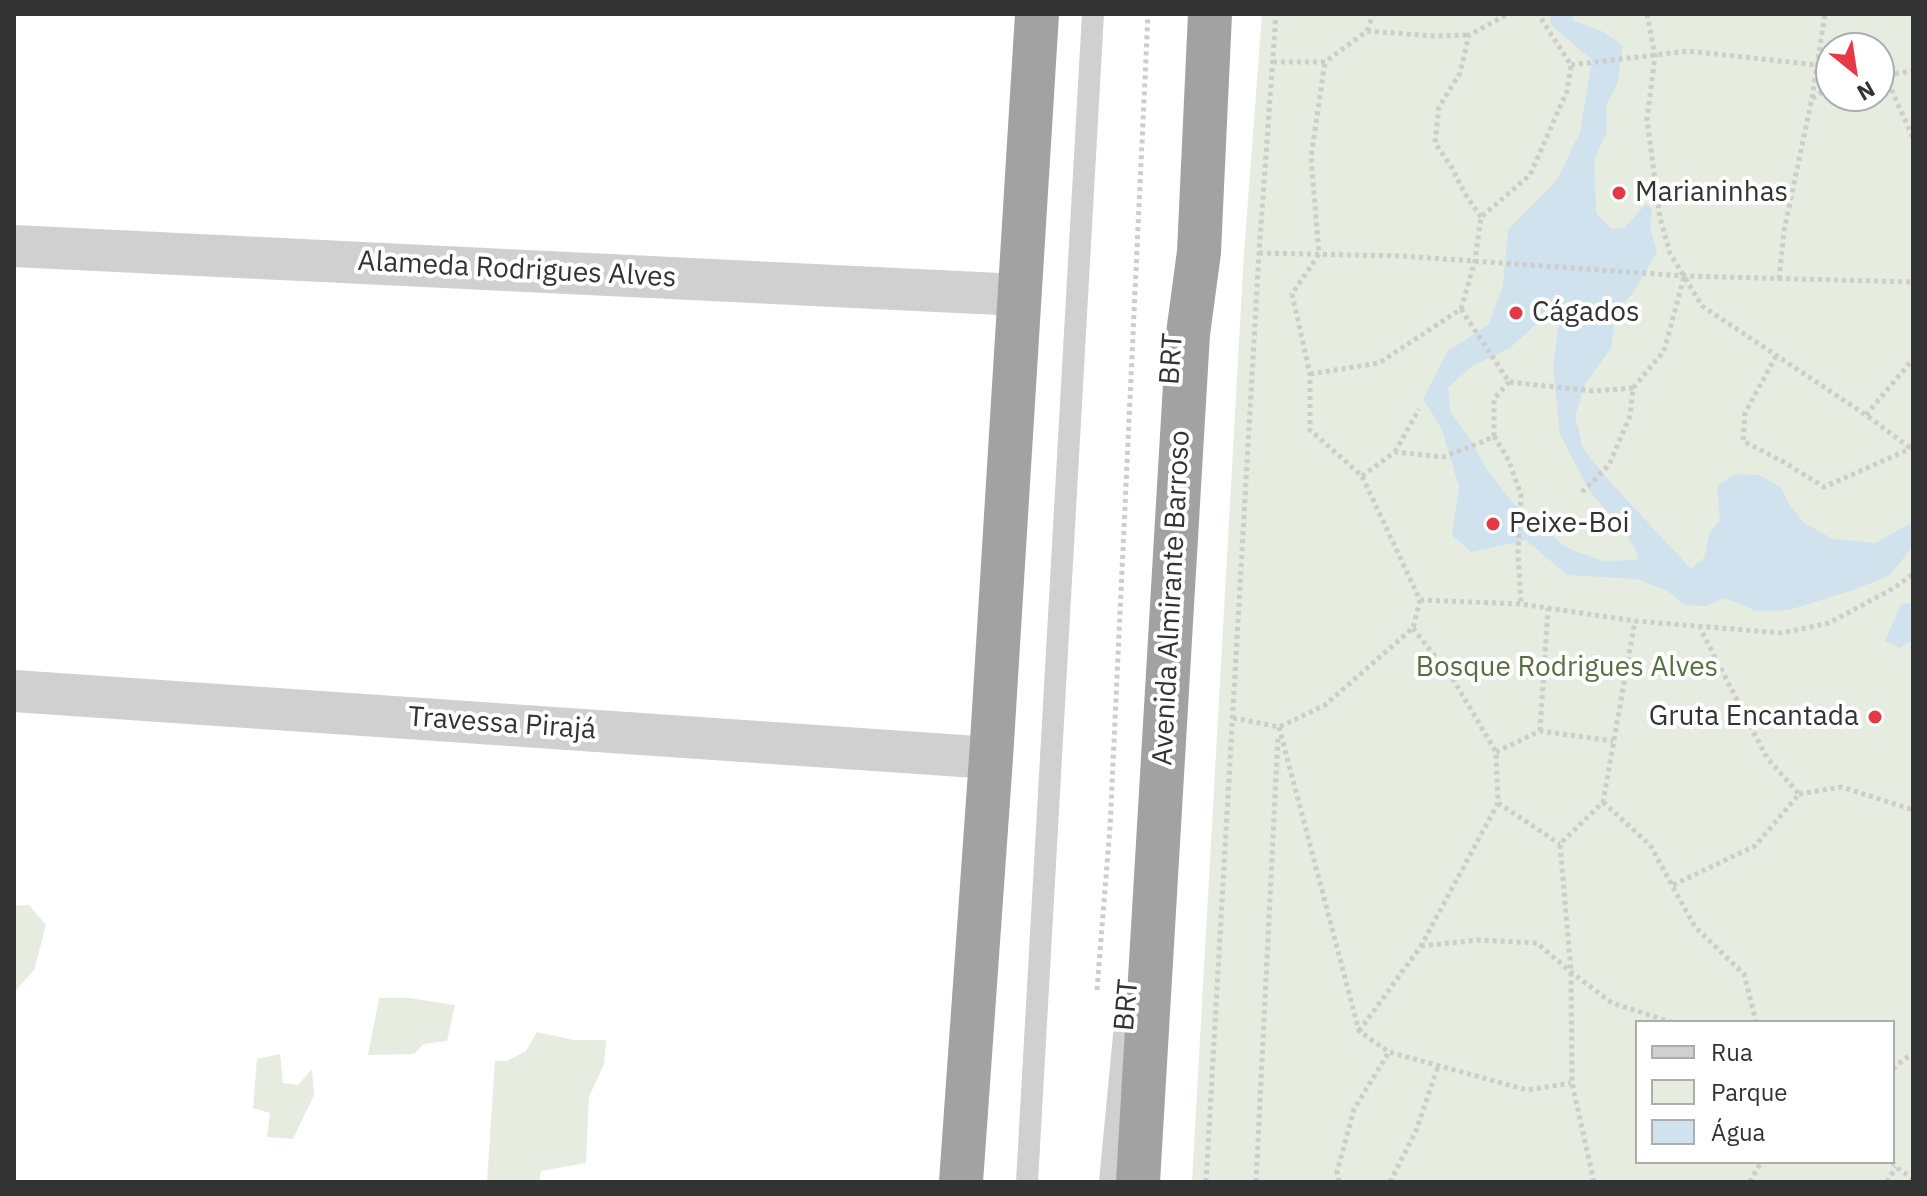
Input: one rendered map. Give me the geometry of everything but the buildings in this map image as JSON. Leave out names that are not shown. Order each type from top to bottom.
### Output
[{"type":"highway","points":[[961,1182],[991,758],[1037,14]]},
{"type":"highway","name":"Avenida Almirante Barroso","points":[[1138,1182],[1188,334],[1199,252],[1210,14]]},
{"type":"street","name":"Alameda Rodrigues Alves","points":[[14,246],[1019,295]]},
{"type":"street","name":"Travessa Pirajá","points":[[14,691],[991,758]]},
{"type":"lane","points":[[1027,1182],[1093,14]]},
{"type":"lane","name":"BRT","points":[[1110,1182],[1133,941],[1192,14]]},
{"type":"path","points":[[1097,997],[1110,827],[1148,14]]},
{"type":"path","points":[[1206,1182],[1259,253],[1276,14]]},
{"type":"path","points":[[1272,62],[1325,62],[1367,31],[1373,14]]},
{"type":"path","points":[[1367,31],[1469,35],[1508,14]]},
{"type":"path","points":[[1310,374],[1379,363],[1461,309],[1475,261],[1481,217],[1530,175],[1567,91],[1571,65],[1538,14]]},
{"type":"path","points":[[1647,14],[1655,56],[1647,119],[1660,218],[1670,253],[1702,306],[1912,449]]},
{"type":"path","points":[[1469,35],[1460,73],[1439,107],[1435,143],[1481,217]]},
{"type":"path","points":[[1571,65],[1688,51],[1815,65]]},
{"type":"path","points":[[1233,718],[1279,727],[1325,705],[1413,628],[1420,600],[1362,476],[1310,430],[1310,374],[1292,294],[1319,254],[1311,157],[1325,62]]},
{"type":"path","points":[[1779,279],[1784,231],[1815,78]]},
{"type":"path","points":[[1895,102],[1913,138]]},
{"type":"path","points":[[1259,253],[1402,256],[1685,276],[1913,282]]},
{"type":"path","points":[[1582,492],[1609,465],[1630,416],[1633,388],[1664,351],[1685,276]]},
{"type":"path","points":[[1461,309],[1509,382],[1593,391],[1633,388]]},
{"type":"path","points":[[1776,356],[1745,413],[1743,441],[1824,487],[1912,449]]},
{"type":"path","points":[[1866,415],[1913,359]]},
{"type":"path","points":[[1509,382],[1494,399],[1494,436],[1509,461],[1521,495],[1518,553],[1521,604]]},
{"type":"path","points":[[1362,476],[1395,452],[1419,409]]},
{"type":"path","points":[[1395,452],[1443,457],[1494,436]]},
{"type":"path","points":[[1420,600],[1521,604],[1635,621],[1782,633],[1829,623],[1894,588],[1913,574]]},
{"type":"path","points":[[1540,731],[1548,608]]},
{"type":"path","points":[[1560,844],[1603,802],[1635,621]]},
{"type":"path","points":[[1359,1031],[1421,946],[1498,803],[1496,752],[1454,681],[1413,628]]},
{"type":"path","points":[[1699,628],[1767,758],[1799,794]]},
{"type":"path","points":[[1279,727],[1359,1031],[1389,1052],[1527,1090],[1572,1083]]},
{"type":"path","points":[[1256,1182],[1279,727]]},
{"type":"path","points":[[1496,752],[1540,731],[1613,741]]},
{"type":"path","points":[[1673,885],[1755,846],[1799,794],[1842,787],[1913,810]]},
{"type":"path","points":[[1603,802],[1650,845],[1695,927],[1744,974],[1755,1020]]},
{"type":"path","points":[[1498,803],[1560,844]]},
{"type":"path","points":[[1560,844],[1571,972],[1572,1083],[1594,1182]]},
{"type":"path","points":[[1421,946],[1478,940],[1537,943],[1612,1003],[1665,1020]]},
{"type":"path","points":[[1339,1182],[1337,1172],[1354,1109],[1389,1052]]},
{"type":"path","points":[[1895,1067],[1913,1054]]},
{"type":"path","points":[[1390,1182],[1416,1131],[1438,1066]]},
{"type":"path","points":[[1750,1182],[1760,1164]]},
{"type":"path","points":[[1887,1182],[1894,1164],[1913,1179]]},
{"type":"green space","name":"Bosque Rodrigues Alves","points":[[1262,14],[1913,14],[1913,1182],[1192,1182],[1244,253]]},
{"type":"green space","points":[[29,905],[46,925],[34,970],[16,990],[14,906]]},
{"type":"green space","points":[[379,998],[409,998],[455,1005],[447,1041],[423,1044],[414,1054],[368,1055]]},
{"type":"green space","points":[[537,1032],[573,1040],[606,1040],[604,1064],[589,1097],[586,1163],[541,1171],[539,1182],[487,1182],[495,1061],[507,1061],[526,1051]]},
{"type":"green space","points":[[280,1054],[283,1083],[298,1085],[312,1069],[314,1095],[293,1139],[267,1137],[270,1113],[253,1108],[257,1059]]},
{"type":"water","points":[[1550,14],[1589,14],[1573,15],[1572,20],[1604,32],[1623,46],[1617,84],[1606,106],[1607,132],[1594,160],[1596,213],[1611,229],[1624,228],[1646,204],[1652,210],[1650,228],[1657,252],[1635,290],[1618,310],[1611,348],[1585,384],[1575,416],[1583,448],[1610,482],[1691,569],[1704,558],[1709,534],[1720,520],[1717,486],[1735,474],[1759,475],[1782,488],[1788,503],[1804,523],[1833,539],[1875,543],[1913,522],[1913,546],[1889,576],[1789,610],[1756,611],[1725,598],[1705,606],[1685,605],[1668,591],[1637,579],[1567,575],[1526,540],[1471,552],[1452,535],[1459,487],[1441,427],[1423,399],[1447,352],[1489,324],[1503,285],[1508,230],[1557,180],[1580,132],[1592,60],[1551,25]],"holes":[[[1547,314],[1559,323],[1553,368],[1560,434],[1589,490],[1627,535],[1637,553],[1637,560],[1604,561],[1567,548],[1512,502],[1485,467],[1450,411],[1448,388],[1472,366],[1510,348]]]},
{"type":"water","points":[[1913,603],[1913,640],[1899,648],[1885,641],[1901,604]]},
{"type":"place","name":"Marianinhas","points":[[1619,193]]},
{"type":"place","name":"Cágados","points":[[1516,313]]},
{"type":"place","name":"Peixe-Boi","points":[[1493,524]]},
{"type":"place","name":"Gruta Encantada","points":[[1875,717]]}]
